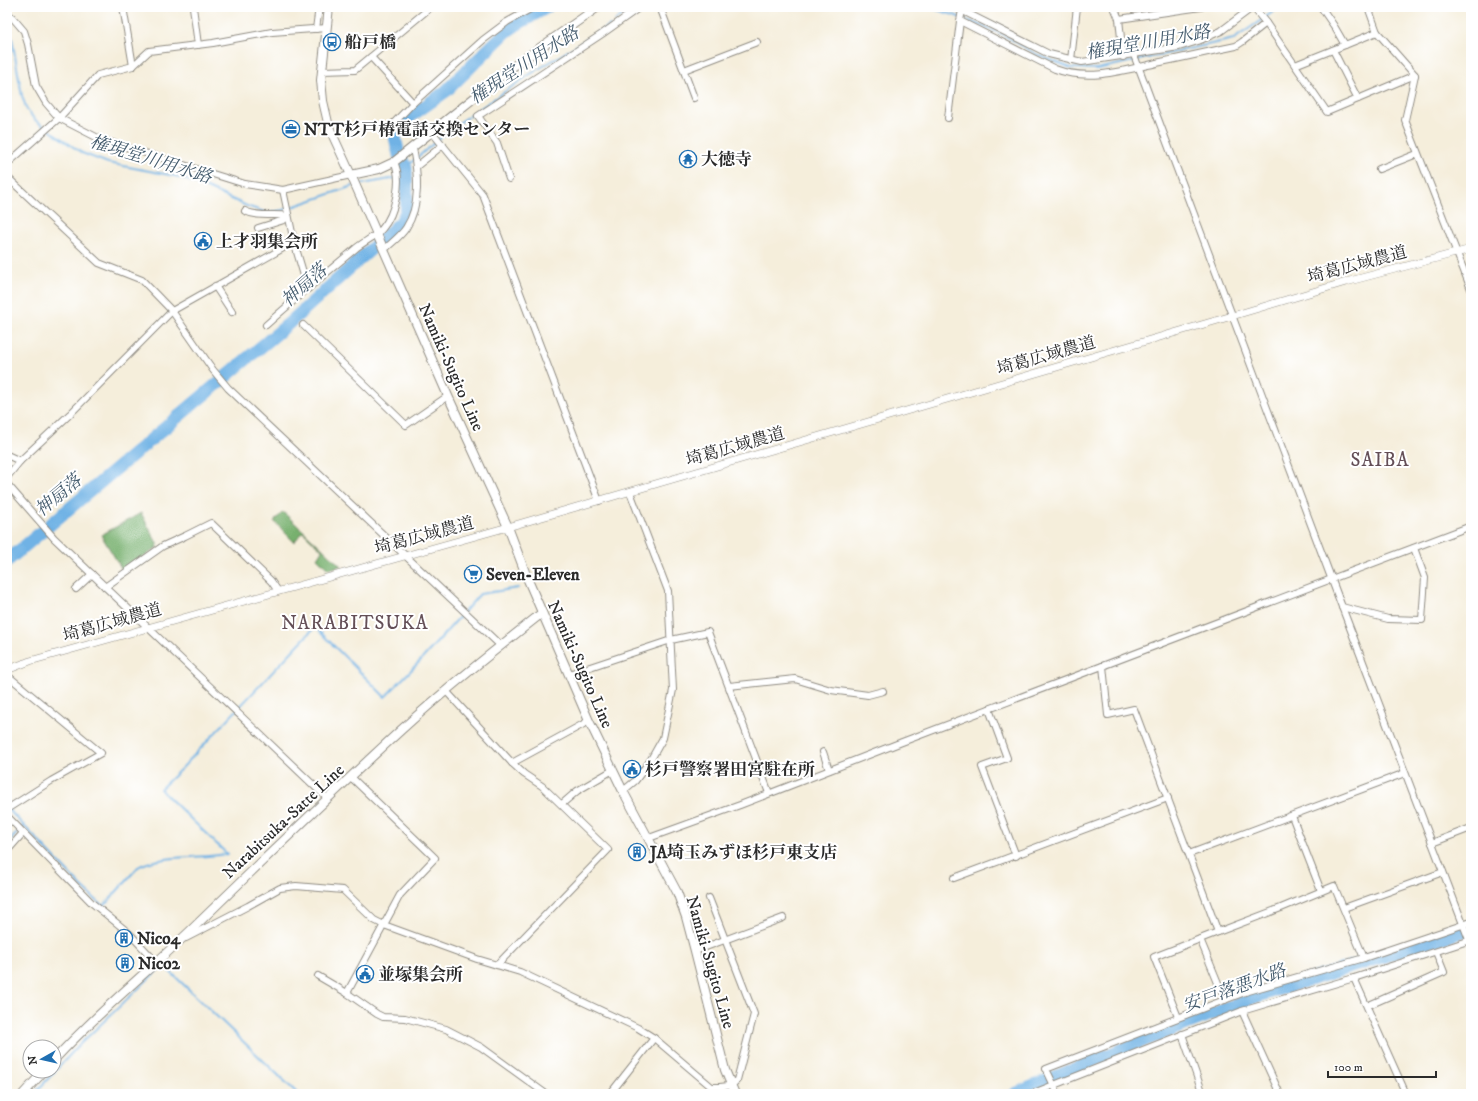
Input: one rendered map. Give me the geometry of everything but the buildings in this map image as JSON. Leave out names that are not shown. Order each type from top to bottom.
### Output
[{"type":"main road","points":[[329,7],[321,89],[327,121],[376,234]]},
{"type":"main road","points":[[351,175],[379,169],[394,162],[514,66],[598,7]]},
{"type":"main road","name":"Namiki-Sugito Line","points":[[376,234],[508,528],[542,613],[589,721],[612,770],[676,892],[686,917],[725,1070],[735,1094]]},
{"type":"main road","name":"Narabitsuka-Satte Line","points":[[62,1051],[76,1036],[157,963],[402,730],[542,613]]},
{"type":"main road","points":[[23,1094],[37,1079]]},
{"type":"street","points":[[123,7],[133,66]]},
{"type":"street","points":[[193,7],[198,45]]},
{"type":"street","points":[[316,29],[320,7]]},
{"type":"street","points":[[322,71],[355,70],[431,7]]},
{"type":"street","points":[[386,134],[392,125],[413,103],[483,40],[507,22],[534,7]]},
{"type":"street","points":[[509,179],[497,143],[478,116],[640,7]]},
{"type":"street","points":[[660,7],[694,98]]},
{"type":"street","points":[[1071,60],[1077,7]]},
{"type":"street","points":[[1114,7],[1119,19],[1122,57]]},
{"type":"street","points":[[1119,19],[1201,7]]},
{"type":"street","points":[[958,8],[1049,54],[1082,62],[1179,47],[1198,41],[1221,31],[1253,7],[1266,23],[1327,112],[1415,75]]},
{"type":"street","points":[[1321,7],[1345,45]]},
{"type":"street","points":[[1368,7],[1377,32],[1415,75]]},
{"type":"street","points":[[948,118],[960,21],[958,8]]},
{"type":"street","points":[[7,13],[24,31],[36,86],[46,103],[59,118],[100,139],[245,184],[283,190],[351,175]]},
{"type":"street","points":[[960,21],[1055,69],[1066,73],[1081,75],[1111,73],[1236,46],[1266,23]]},
{"type":"street","points":[[7,164],[59,118],[98,76],[133,66],[149,51],[198,45],[272,32],[327,28]]},
{"type":"street","points":[[1295,65],[1377,32]]},
{"type":"street","points":[[684,70],[757,42]]},
{"type":"street","points":[[1333,50],[1358,99]]},
{"type":"street","points":[[1031,1094],[1053,1084],[1242,1011],[1354,978],[1470,940],[1463,926],[1134,55]]},
{"type":"street","points":[[371,57],[413,103]]},
{"type":"street","points":[[1081,75],[1082,62]]},
{"type":"street","points":[[1415,75],[1404,120],[1471,289]]},
{"type":"street","points":[[432,132],[483,196],[599,501]]},
{"type":"street","points":[[416,166],[442,145]]},
{"type":"street","points":[[384,250],[401,234],[410,221],[417,186],[413,148]]},
{"type":"street","points":[[1379,169],[1417,154]]},
{"type":"street","points":[[266,325],[362,243],[382,230],[394,207],[398,184],[398,170],[394,162]]},
{"type":"street","points":[[7,177],[99,263],[142,280],[172,311],[213,370],[228,388],[501,646]]},
{"type":"street","points":[[283,190],[294,242],[308,289]]},
{"type":"street","points":[[245,211],[260,216],[282,214],[288,216]]},
{"type":"street","points":[[258,228],[284,220],[288,216]]},
{"type":"street","points":[[7,477],[20,461],[70,414],[172,311],[294,242]]},
{"type":"street","name":"埼葛広域農道","points":[[7,670],[30,661],[149,627],[508,528],[1353,280],[1471,249]]},
{"type":"street","points":[[215,286],[232,312]]},
{"type":"street","points":[[303,325],[406,425],[448,396]]},
{"type":"street","points":[[7,455],[20,461]]},
{"type":"street","points":[[7,484],[54,538],[328,799]]},
{"type":"street","points":[[623,791],[636,781],[650,761],[663,738],[673,690],[668,591],[630,492]]},
{"type":"street","points":[[106,586],[163,546],[211,522],[271,581],[278,591]]},
{"type":"street","points":[[649,838],[740,805],[1471,526]]},
{"type":"street","points":[[1342,607],[1388,619],[1422,620],[1424,578],[1414,548]]},
{"type":"street","points":[[76,589],[92,574]]},
{"type":"street","points":[[569,674],[671,640],[708,632],[769,793]]},
{"type":"street","points":[[1103,666],[1108,716],[1134,709],[1218,932]]},
{"type":"street","points":[[7,675],[102,754],[51,781],[7,809]]},
{"type":"street","points":[[729,686],[795,679],[831,690],[868,695],[883,691]]},
{"type":"street","points":[[447,692],[512,763],[524,774],[542,786],[562,804],[608,850],[497,965]]},
{"type":"street","points":[[989,709],[1007,758],[982,767],[1016,856]]},
{"type":"street","points":[[512,763],[589,721]]},
{"type":"street","points":[[823,752],[829,770]]},
{"type":"street","points":[[562,804],[577,791],[612,770]]},
{"type":"street","points":[[1189,854],[1405,773]]},
{"type":"street","points":[[347,993],[400,895],[435,858],[351,777]]},
{"type":"street","points":[[954,878],[1168,798]]},
{"type":"street","points":[[7,816],[92,903],[129,933],[157,963]]},
{"type":"street","points":[[1292,816],[1321,891]]},
{"type":"street","points":[[1432,843],[1471,828]]},
{"type":"street","points":[[7,851],[23,832]]},
{"type":"street","points":[[1344,908],[1443,872]]},
{"type":"street","points":[[179,941],[280,888],[296,886],[343,890],[374,920],[384,925],[520,972],[638,1028],[654,1038],[720,1094]]},
{"type":"street","points":[[1178,1017],[1154,957],[1334,886],[1364,958]]},
{"type":"street","points":[[709,898],[754,1014],[737,1080],[731,1086],[721,1088],[712,1087]]},
{"type":"street","points":[[695,951],[783,918]]},
{"type":"street","points":[[1058,1094],[1047,1071],[1178,1017],[1245,992],[1364,958],[1463,926],[1471,922]]},
{"type":"street","points":[[1200,939],[1225,1000]]},
{"type":"street","points":[[1367,1006],[1444,972],[1436,952]]},
{"type":"street","points":[[318,976],[383,1017],[405,1018],[446,1030],[481,1047],[546,1094]]},
{"type":"street","points":[[1354,978],[1406,1094]]},
{"type":"street","points":[[1242,1011],[1280,1094]]},
{"type":"street","points":[[1182,1034],[1203,1094]]},
{"type":"street","points":[[610,1094],[654,1038]]},
{"type":"green space","points":[[283,512],[341,566],[328,569],[317,558],[322,550],[303,532],[294,542],[274,521]]},
{"type":"green space","points":[[141,513],[158,545],[157,548],[123,571],[101,535]]},
{"type":"waterway","name":"神扇落","points":[[7,561],[287,325],[401,222],[407,206],[406,167],[399,155],[395,137],[398,128],[411,116],[446,91],[507,31],[547,7]]},
{"type":"waterway","name":"権現堂川用水路","points":[[615,21],[633,7]]},
{"type":"waterway","name":"権現堂川用水路","points":[[927,7],[954,15],[1000,33],[1036,54],[1071,68],[1097,69],[1234,39],[1280,7]]},
{"type":"waterway","name":"権現堂川用水路","points":[[400,176],[406,167],[453,127],[529,75],[610,25]]},
{"type":"waterway","name":"権現堂川用水路","points":[[7,33],[12,39],[22,96],[27,110],[35,120],[82,153],[108,163],[175,176],[267,213]]},
{"type":"waterway","name":"権現堂川用水路","points":[[357,185],[396,178]]},
{"type":"waterway","name":"権現堂川用水路","points":[[272,212],[283,210],[353,186]]},
{"type":"waterway","points":[[104,906],[138,867],[147,863],[169,858],[227,854],[160,789],[183,767],[315,627],[385,697],[422,659],[480,594],[518,588]]},
{"type":"waterway","points":[[8,809],[81,886],[119,921]]},
{"type":"waterway","points":[[7,844],[24,825]]},
{"type":"waterway","name":"安戸落悪水路","points":[[1015,1094],[1100,1058],[1258,996],[1471,929]]},
{"type":"waterway","points":[[160,962],[298,1094]]},
{"type":"waterway","points":[[34,1094],[79,1045],[163,965]]},
{"type":"place","name":"船戸橋","points":[[332,42]]},
{"type":"place","name":"NTT杉戸椿電話交換センター","points":[[291,129]]},
{"type":"place","name":"大徳寺","points":[[688,159]]},
{"type":"place","name":"上才羽集会所","points":[[203,241]]},
{"type":"place","name":"Seven-Eleven","points":[[473,574]]},
{"type":"place","name":"杉戸警察署田宮駐在所","points":[[632,769]]},
{"type":"place","name":"JA埼玉みずほ杉戸東支店","points":[[637,852]]},
{"type":"place","name":"Nico4","points":[[124,938]]},
{"type":"place","name":"Nico2","points":[[125,963]]},
{"type":"place","name":"並塚集会所","points":[[365,974]]},
{"type":"district","name":"SAIBA","points":[[1380,459]]},
{"type":"district","name":"NARABITSUKA","points":[[355,622]]}]
